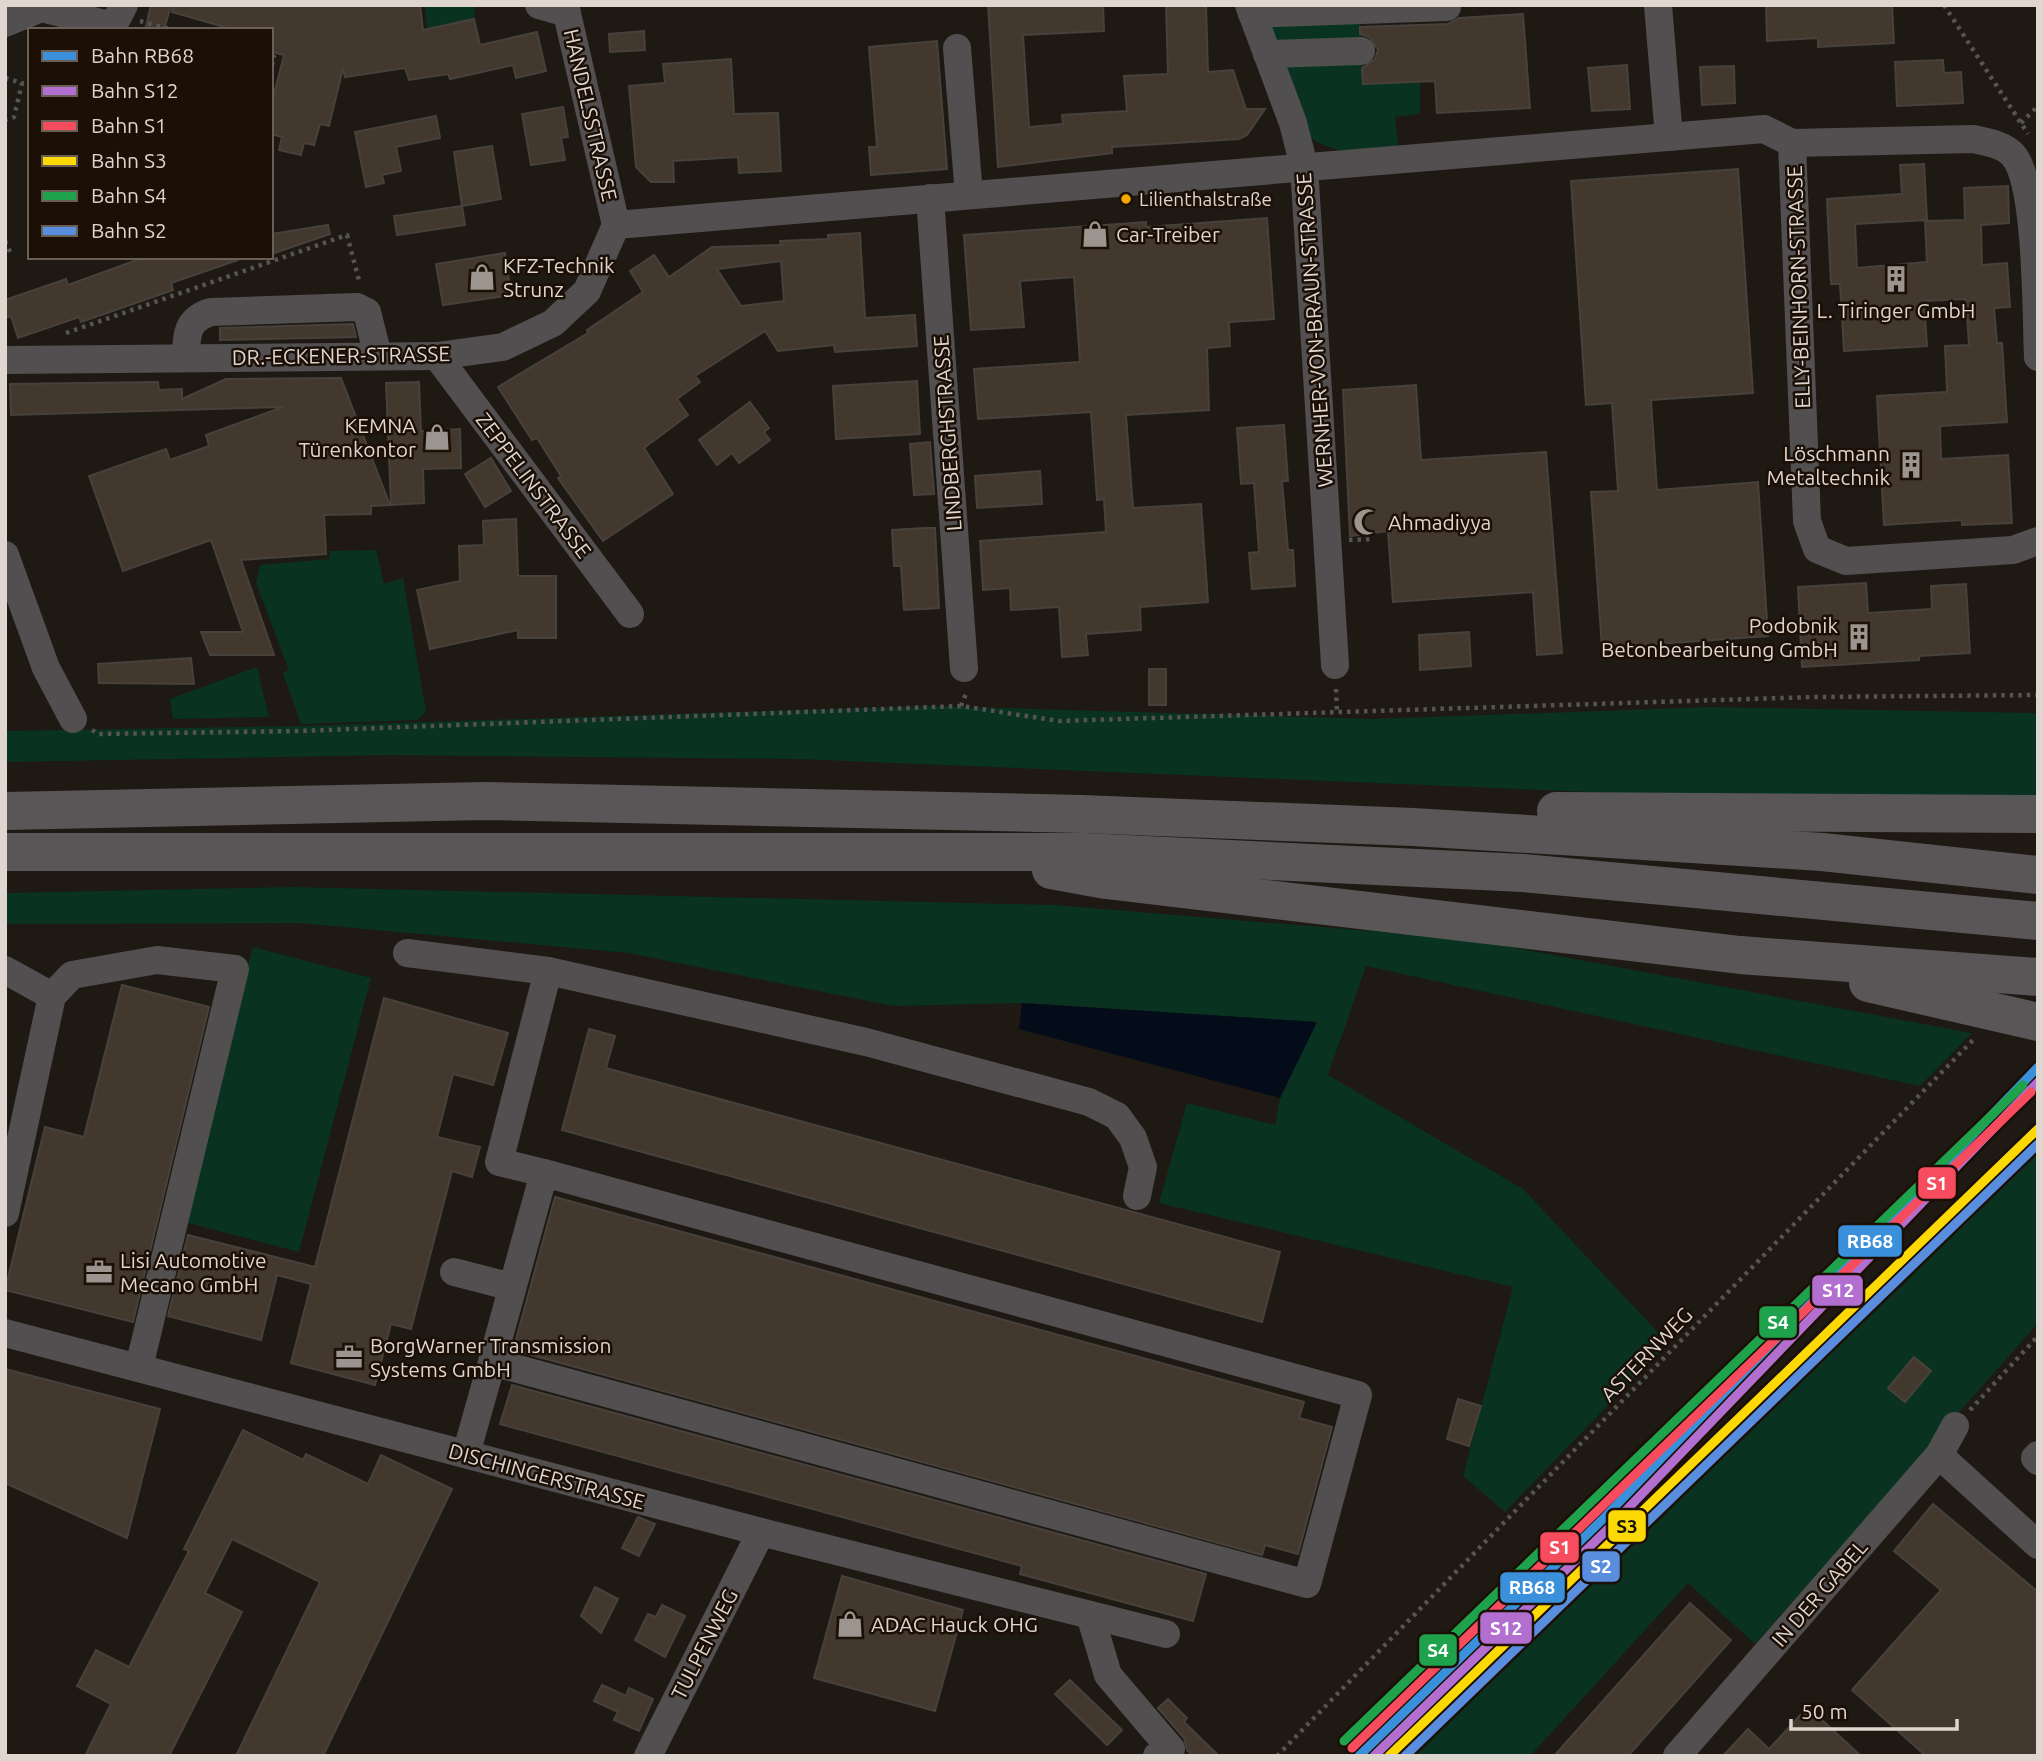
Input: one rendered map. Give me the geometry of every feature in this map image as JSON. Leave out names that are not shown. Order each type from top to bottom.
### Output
[{"type":"highway","points":[[5,811],[495,801],[1082,814],[1413,827],[1822,852],[2038,875]]},
{"type":"highway","points":[[1413,827],[1470,811],[2038,814]]},
{"type":"highway","points":[[949,850],[1106,880],[1740,955],[2026,976]]},
{"type":"highway","points":[[5,852],[1083,852],[1523,873],[2038,921]]},
{"type":"highway","points":[[1740,955],[1982,1020],[2038,1021]]},
{"type":"street","points":[[539,5],[566,9]]},
{"type":"street","points":[[1658,6],[1669,136]]},
{"type":"street","points":[[1251,10],[1447,7]]},
{"type":"street","points":[[5,23],[41,8],[113,26],[122,11]]},
{"type":"street","name":"HANDELSSTRASSE","points":[[566,9],[616,226]]},
{"type":"street","name":"WERNHER-VON-BRAUN-STRASSE","points":[[1251,10],[1293,123],[1304,166],[1335,664]]},
{"type":"street","points":[[957,48],[969,195]]},
{"type":"street","points":[[1267,54],[1361,51]]},
{"type":"street","points":[[616,226],[1764,129],[1792,143],[1973,139],[1994,143],[2013,155],[2026,186],[2038,357]]},
{"type":"street","name":"ELLY-BEINHORN-STRASSE","points":[[1792,143],[1807,521],[1817,550],[1846,561],[2035,545]]},
{"type":"street","name":"LINDBERGHSTRASSE","points":[[930,198],[964,668]]},
{"type":"street","name":"DR.-ECKENER-STRASSE","points":[[5,360],[438,356],[503,347],[553,323],[587,291],[616,226]]},
{"type":"street","points":[[186,358],[190,324],[198,316],[211,312],[357,307],[367,312],[378,356]]},
{"type":"street","name":"ZEPPELINSTRASSE","points":[[438,356],[630,614]]},
{"type":"street","points":[[5,555],[46,668],[71,690],[73,719]]},
{"type":"street","points":[[407,953],[548,971],[866,1042],[1089,1102],[1117,1116],[1133,1139],[1143,1167],[1137,1196]]},
{"type":"street","points":[[5,1213],[52,996],[72,975],[157,960],[235,969],[139,1367]]},
{"type":"street","points":[[5,970],[52,996]]},
{"type":"street","points":[[492,1362],[1307,1584],[1358,1395],[499,1162],[548,971]]},
{"type":"street","points":[[466,1454],[544,1173]]},
{"type":"street","points":[[454,1272],[512,1287]]},
{"type":"street","name":"DISCHINGERSTRASSE","points":[[5,1333],[761,1532],[1166,1634]]},
{"type":"street","name":"IN DER GABEL","points":[[1677,1756],[1939,1455],[1955,1426]]},
{"type":"street","points":[[1939,1455],[2038,1545]]},
{"type":"street","points":[[2038,1455],[2035,1458],[2038,1461]]},
{"type":"street","name":"TULPENWEG","points":[[649,1756],[761,1532]]},
{"type":"street","points":[[1090,1615],[1108,1675],[1171,1748],[1157,1756]]},
{"type":"path","points":[[1944,5],[2032,141]]},
{"type":"path","points":[[122,11],[168,28]]},
{"type":"path","points":[[5,78],[22,83],[14,117],[5,120]]},
{"type":"path","points":[[2021,123],[2038,106]]},
{"type":"path","points":[[5,241],[10,254]]},
{"type":"path","points":[[73,719],[98,734],[299,731],[961,706],[1059,721],[1813,697],[2038,695]]},
{"type":"path","name":"ASTERNWEG","points":[[1278,1756],[1982,1020]]},
{"type":"path","points":[[1955,1426],[2038,1336]]},
{"type":"green space","points":[[425,5],[475,5],[474,19],[427,29]]},
{"type":"green space","points":[[1265,18],[1360,21],[1363,84],[1420,82],[1420,114],[1395,117],[1398,146],[1353,151],[1332,148],[1311,138]]},
{"type":"green space","points":[[376,550],[384,584],[403,578],[426,712],[417,720],[301,724],[283,673],[289,670],[256,583],[260,565],[329,559],[330,551]]},
{"type":"green space","points":[[257,667],[269,717],[173,719],[170,699]]},
{"type":"green space","points":[[930,706],[1374,719],[1710,707],[2038,713],[2038,795],[1688,796],[799,759],[389,755],[5,762],[5,731],[301,726]]},
{"type":"green space","points":[[293,887],[1054,905],[1467,939],[1972,1033],[1920,1086],[1366,966],[1328,1075],[1523,1189],[1668,1343],[1505,1512],[1463,1476],[1513,1287],[1159,1203],[1187,1103],[1275,1125],[1280,1098],[1316,1022],[1022,1003],[894,1006],[628,953],[299,923],[5,924],[5,893]]},
{"type":"green space","points":[[253,947],[371,978],[299,1252],[181,1221]]},
{"type":"green space","points":[[2038,1148],[2038,1323],[1755,1644],[1688,1583],[1530,1756],[1411,1756]]},
{"type":"shaded area","points":[[1022,1003],[1317,1022],[1280,1098],[1019,1029]]},
{"type":"building","points":[[151,5],[171,5],[165,28],[145,28]]},
{"type":"building","points":[[173,5],[420,5],[423,30],[474,19],[480,45],[537,32],[546,71],[516,78],[513,65],[450,79],[448,74],[409,80],[405,68],[345,77],[343,68],[329,126],[320,124],[314,145],[304,143],[301,155],[279,150],[282,137],[273,135],[273,98],[284,55],[273,52],[273,28],[228,28],[172,12]]},
{"type":"building","points":[[988,5],[1103,5],[1104,31],[1023,35],[1029,127],[1063,124],[1062,115],[1127,111],[1124,76],[1168,74],[1166,5],[1206,5],[1208,72],[1233,70],[1246,109],[1265,109],[1247,135],[1239,139],[1112,147],[1112,153],[998,167]]},
{"type":"building","points":[[1766,5],[1892,5],[1894,43],[1818,47],[1818,38],[1767,41]]},
{"type":"building","points":[[1523,14],[1530,108],[1437,113],[1435,81],[1363,84],[1362,68],[1375,59],[1378,50],[1369,37],[1360,34],[1360,27],[1448,24],[1459,18]]},
{"type":"building","points":[[644,31],[645,50],[610,52],[609,34]]},
{"type":"building","points":[[937,41],[947,169],[871,175],[869,147],[877,147],[869,47]]},
{"type":"building","points":[[731,59],[734,114],[778,113],[781,171],[739,173],[738,157],[673,161],[674,182],[651,182],[636,167],[629,86],[665,83],[663,64]]},
{"type":"building","points":[[1943,60],[1944,73],[1961,72],[1963,103],[1897,106],[1895,62]]},
{"type":"building","points":[[1627,65],[1630,109],[1592,111],[1588,68]]},
{"type":"building","points":[[1734,66],[1735,103],[1702,105],[1700,67]]},
{"type":"building","points":[[563,107],[568,137],[561,138],[565,160],[531,165],[522,114]]},
{"type":"building","points":[[436,116],[440,138],[396,147],[401,171],[382,175],[384,183],[366,187],[355,132]]},
{"type":"building","points":[[492,146],[501,199],[462,206],[454,152]]},
{"type":"building","points":[[1924,164],[1927,220],[1855,224],[1857,268],[1927,262],[1925,221],[1965,220],[1964,188],[2008,186],[2009,223],[1981,225],[1982,265],[2007,263],[2010,307],[1994,308],[1997,343],[2002,343],[2007,422],[1940,426],[1941,459],[2008,455],[2012,523],[1962,525],[1962,520],[1884,525],[1877,396],[1947,392],[1945,346],[1969,345],[1966,299],[1924,301],[1927,346],[1844,351],[1840,284],[1831,284],[1827,199],[1902,194],[1900,165]]},
{"type":"building","points":[[1738,169],[1753,393],[1651,400],[1657,490],[1758,482],[1768,636],[1602,648],[1591,492],[1618,491],[1612,403],[1586,405],[1571,181]]},
{"type":"building","points":[[462,206],[465,225],[397,235],[394,216]]},
{"type":"building","points":[[1267,218],[1274,319],[1229,322],[1230,346],[1207,348],[1209,410],[1126,415],[1133,508],[1201,504],[1208,602],[1140,607],[1141,630],[1086,634],[1088,655],[1062,657],[1059,607],[1011,610],[1010,588],[983,590],[980,541],[1106,532],[1104,499],[1097,500],[1091,412],[978,419],[974,369],[1080,362],[1074,277],[1020,281],[1024,327],[971,330],[964,235],[1146,222],[1146,227]]},
{"type":"building","points":[[328,225],[330,234],[273,253],[273,234]]},
{"type":"building","points":[[860,233],[865,318],[915,315],[917,346],[835,352],[834,345],[778,351],[765,331],[695,376],[700,382],[677,399],[688,415],[644,448],[673,494],[603,541],[558,478],[561,476],[537,438],[532,440],[498,387],[588,333],[587,330],[643,292],[630,271],[654,255],[669,277],[712,247],[781,245],[780,241],[828,239],[828,235]],"holes":[[[781,261],[784,301],[741,306],[717,269]]]},
{"type":"building","points":[[505,253],[511,295],[443,305],[436,264]]},
{"type":"building","points":[[140,259],[238,260],[171,283],[173,290],[81,322],[79,317],[18,338],[11,316],[5,318],[5,300],[66,279],[68,285]]},
{"type":"building","points":[[353,324],[356,337],[220,340],[220,328]]},
{"type":"building","points":[[341,378],[390,505],[371,506],[371,514],[324,515],[326,554],[241,560],[274,655],[210,655],[201,632],[243,632],[211,540],[123,571],[89,476],[166,449],[170,460],[209,446],[206,435],[283,407],[11,415],[10,384],[158,382],[159,390],[182,389],[182,399],[226,379]]},
{"type":"building","points":[[917,381],[920,434],[836,439],[833,386]]},
{"type":"building","points":[[419,382],[421,431],[460,429],[461,468],[423,469],[424,503],[391,505],[386,383]]},
{"type":"building","points":[[1416,385],[1421,460],[1546,452],[1562,653],[1537,655],[1533,592],[1393,602],[1388,531],[1350,536],[1343,390]]},
{"type":"building","points":[[750,402],[769,428],[764,432],[770,440],[739,463],[732,453],[717,465],[699,440]]},
{"type":"building","points":[[1284,425],[1288,481],[1282,481],[1288,550],[1293,550],[1295,586],[1252,589],[1249,553],[1259,552],[1254,483],[1241,484],[1237,428]]},
{"type":"building","points":[[930,442],[934,494],[914,495],[910,444]]},
{"type":"building","points":[[491,458],[511,491],[485,507],[465,474]]},
{"type":"building","points":[[1040,471],[1042,504],[977,508],[975,476]]},
{"type":"building","points":[[516,519],[518,576],[556,576],[556,638],[518,638],[518,630],[430,649],[417,590],[460,581],[459,546],[484,545],[483,521]]},
{"type":"building","points":[[935,528],[939,608],[904,610],[901,566],[894,566],[892,530]]},
{"type":"building","name":"Podobnik Betonbearbeitung GmbH","points":[[1866,583],[1868,613],[1932,609],[1931,586],[1966,584],[1970,653],[1919,656],[1919,660],[1802,667],[1798,587]]},
{"type":"building","points":[[1469,632],[1471,666],[1420,670],[1419,635]]},
{"type":"building","points":[[191,658],[194,684],[99,683],[98,664]]},
{"type":"building","points":[[1149,669],[1166,669],[1166,705],[1149,705]]},
{"type":"building","points":[[122,985],[209,1007],[133,1322],[5,1290],[45,1127],[84,1137]]},
{"type":"building","points":[[384,998],[508,1033],[493,1085],[453,1074],[437,1137],[480,1147],[472,1177],[452,1171],[411,1329],[391,1324],[375,1385],[291,1363],[311,1284],[277,1275],[261,1340],[168,1316],[188,1235],[315,1267]]},
{"type":"building","points":[[589,1029],[615,1036],[606,1068],[1280,1252],[1262,1322],[562,1130]]},
{"type":"building","points":[[555,1197],[1304,1402],[1299,1418],[1332,1427],[1298,1554],[1265,1545],[1262,1555],[513,1350]]},
{"type":"building","points":[[1914,1357],[1931,1371],[1905,1402],[1888,1388]]},
{"type":"building","points":[[5,1369],[160,1409],[127,1538],[5,1483]]},
{"type":"building","points":[[512,1385],[1206,1574],[1193,1621],[1020,1574],[1022,1566],[500,1424]]},
{"type":"building","points":[[1458,1399],[1481,1406],[1469,1446],[1447,1439]]},
{"type":"building","points":[[243,1430],[303,1460],[306,1454],[368,1484],[381,1455],[452,1489],[323,1756],[236,1756],[320,1582],[232,1539],[205,1593],[242,1612],[169,1756],[85,1756],[111,1704],[77,1686],[96,1650],[129,1667],[189,1551],[184,1549]]},
{"type":"building","points":[[1933,1504],[2038,1592],[2038,1756],[1926,1756],[1852,1690],[1941,1590],[1894,1551]]},
{"type":"building","points":[[638,1517],[655,1524],[639,1556],[622,1548]]},
{"type":"building","points":[[842,1576],[963,1610],[935,1711],[814,1678]]},
{"type":"building","points":[[595,1587],[618,1599],[601,1633],[581,1616]]},
{"type":"building","points":[[1690,1603],[1731,1640],[1628,1756],[1554,1756]]},
{"type":"building","points":[[662,1605],[685,1616],[665,1657],[635,1640],[648,1614],[656,1617]]},
{"type":"building","points":[[1070,1680],[1122,1730],[1107,1745],[1055,1694]]},
{"type":"building","points":[[602,1685],[626,1696],[629,1688],[653,1699],[639,1731],[614,1720],[618,1712],[594,1701]]},
{"type":"building","points":[[1168,1699],[1187,1718],[1184,1722],[1219,1756],[1193,1756],[1187,1750],[1184,1738],[1158,1708]]},
{"type":"building","points":[[1808,1707],[1861,1756],[1723,1756],[1748,1729],[1769,1749]]},
{"type":"rail line","name":"RB68","points":[[1359,1756],[1603,1519],[2038,1067]]},
{"type":"rail line","name":"S12","points":[[1374,1756],[1611,1526],[2038,1082]]},
{"type":"rail line","name":"S4","points":[[1344,1741],[2023,1085]]},
{"type":"rail line","name":"S1","points":[[1352,1748],[2031,1092]]},
{"type":"rail line","name":"S3","points":[[1389,1756],[2038,1129]]},
{"type":"rail line","name":"S2","points":[[1405,1756],[2038,1144]]},
{"type":"place","name":"Lilienthalstraße","points":[[1126,199]]},
{"type":"place","name":"Car-Treiber","points":[[1095,234]]},
{"type":"place","name":"KFZ-Technik Strunz","points":[[482,277]]},
{"type":"place","name":"L. Tiringer GmbH","points":[[1896,279]]},
{"type":"place","name":"KEMNA Türenkontor","points":[[437,437]]},
{"type":"place","name":"Löschmann Metaltechnik","points":[[1911,465]]},
{"type":"place","name":"Ahmadiyya","points":[[1367,522]]},
{"type":"place","name":"Podobnik Betonbearbeitung GmbH","points":[[1859,637]]},
{"type":"place","name":"Lisi Automotive Mecano GmbH","points":[[99,1272]]},
{"type":"place","name":"BorgWarner Transmission Systems GmbH","points":[[349,1357]]},
{"type":"place","name":"ADAC Hauck OHG","points":[[850,1624]]}]
